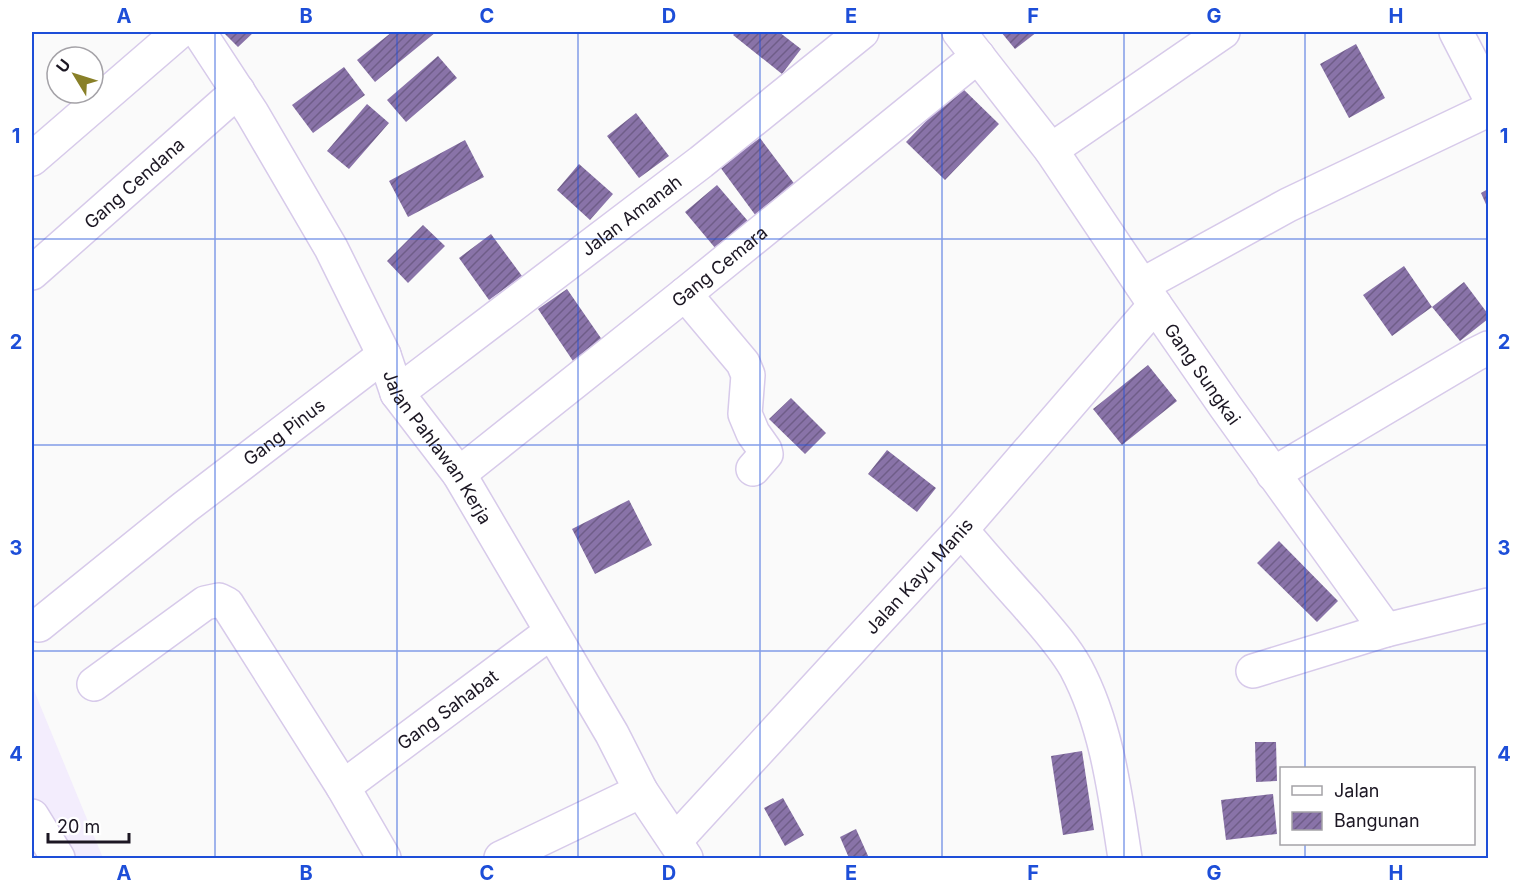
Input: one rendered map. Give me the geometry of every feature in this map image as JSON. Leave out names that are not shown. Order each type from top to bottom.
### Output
[{"type":"street","points":[[32,159],[179,32]]},
{"type":"street","name":"Jalan Pahlawan Kerja","points":[[200,32],[252,113],[332,248],[384,355],[397,393],[459,474],[612,734],[640,791],[680,850]]},
{"type":"street","name":"Jalan Amanah","points":[[397,393],[701,162],[862,32]]},
{"type":"street","points":[[1050,150],[1223,32]]},
{"type":"street","points":[[1456,32],[1488,94]]},
{"type":"street","name":"Gang Sungkai","points":[[969,44],[1050,150],[1273,474],[1386,630]]},
{"type":"street","name":"Gang Cemara","points":[[459,474],[685,294],[969,44]]},
{"type":"street","name":"Gang Cendana","points":[[32,273],[238,92]]},
{"type":"street","points":[[1149,295],[1288,205],[1488,110]]},
{"type":"street","points":[[685,294],[743,363],[748,375],[745,414],[766,454],[753,469]]},
{"type":"street","name":"Jalan Kayu Manis","points":[[680,850],[961,530],[1149,295]]},
{"type":"street","points":[[1273,474],[1481,351]]},
{"type":"street","name":"Gang Pinus","points":[[39,625],[185,507],[384,355]]},
{"type":"street","points":[[961,530],[1056,638],[1076,668],[1104,739],[1125,858]]},
{"type":"street","points":[[94,684],[205,603],[219,600],[227,604],[343,787],[384,858]]},
{"type":"street","points":[[1253,671],[1386,630],[1488,605]]},
{"type":"street","name":"Gang Sahabat","points":[[343,787],[551,632]]},
{"type":"street","points":[[501,858],[640,791]]},
{"type":"street","points":[[32,816],[57,858]]},
{"type":"shaded area","points":[[32,685],[40,705],[103,858],[32,858]]},
{"type":"building","points":[[223,32],[254,32],[238,47]]},
{"type":"building","points":[[392,32],[436,32],[375,82],[357,60]]},
{"type":"building","points":[[736,32],[779,32],[801,49],[782,74],[733,35]]},
{"type":"building","points":[[1001,32],[1037,32],[1015,49]]},
{"type":"building","points":[[1356,44],[1385,98],[1349,118],[1320,64]]},
{"type":"building","points":[[438,56],[457,78],[406,122],[387,100]]},
{"type":"building","points":[[344,67],[365,95],[313,133],[292,105]]},
{"type":"building","points":[[960,86],[999,124],[945,180],[906,142]]},
{"type":"building","points":[[367,104],[389,123],[349,169],[327,151]]},
{"type":"building","points":[[636,113],[669,156],[639,178],[607,136]]},
{"type":"building","points":[[760,138],[796,186],[756,216],[720,167]]},
{"type":"building","points":[[465,140],[484,177],[408,217],[389,181]]},
{"type":"building","points":[[579,164],[613,194],[590,220],[557,190]]},
{"type":"building","points":[[717,185],[753,227],[721,255],[685,212]]},
{"type":"building","points":[[1488,189],[1488,209],[1481,193]]},
{"type":"building","points":[[423,225],[445,246],[408,283],[387,261]]},
{"type":"building","points":[[491,234],[522,276],[489,300],[459,258]]},
{"type":"building","points":[[1404,266],[1432,307],[1392,336],[1363,295]]},
{"type":"building","points":[[1464,282],[1488,314],[1488,319],[1460,341],[1432,307]]},
{"type":"building","points":[[567,289],[605,344],[575,364],[538,309]]},
{"type":"building","points":[[1148,365],[1177,401],[1122,445],[1093,409]]},
{"type":"building","points":[[791,398],[826,433],[805,454],[769,419]]},
{"type":"building","points":[[887,450],[936,488],[917,512],[868,474]]},
{"type":"building","points":[[629,500],[652,545],[595,574],[572,529]]},
{"type":"building","points":[[1279,541],[1338,601],[1317,622],[1257,563]]},
{"type":"building","points":[[1255,742],[1276,742],[1277,781],[1256,782]]},
{"type":"building","points":[[1082,751],[1094,830],[1063,835],[1051,756]]},
{"type":"building","points":[[1273,794],[1277,834],[1226,840],[1221,800]]},
{"type":"building","points":[[783,798],[804,835],[785,846],[764,808]]},
{"type":"building","points":[[856,829],[869,858],[849,858],[840,837]]}]
